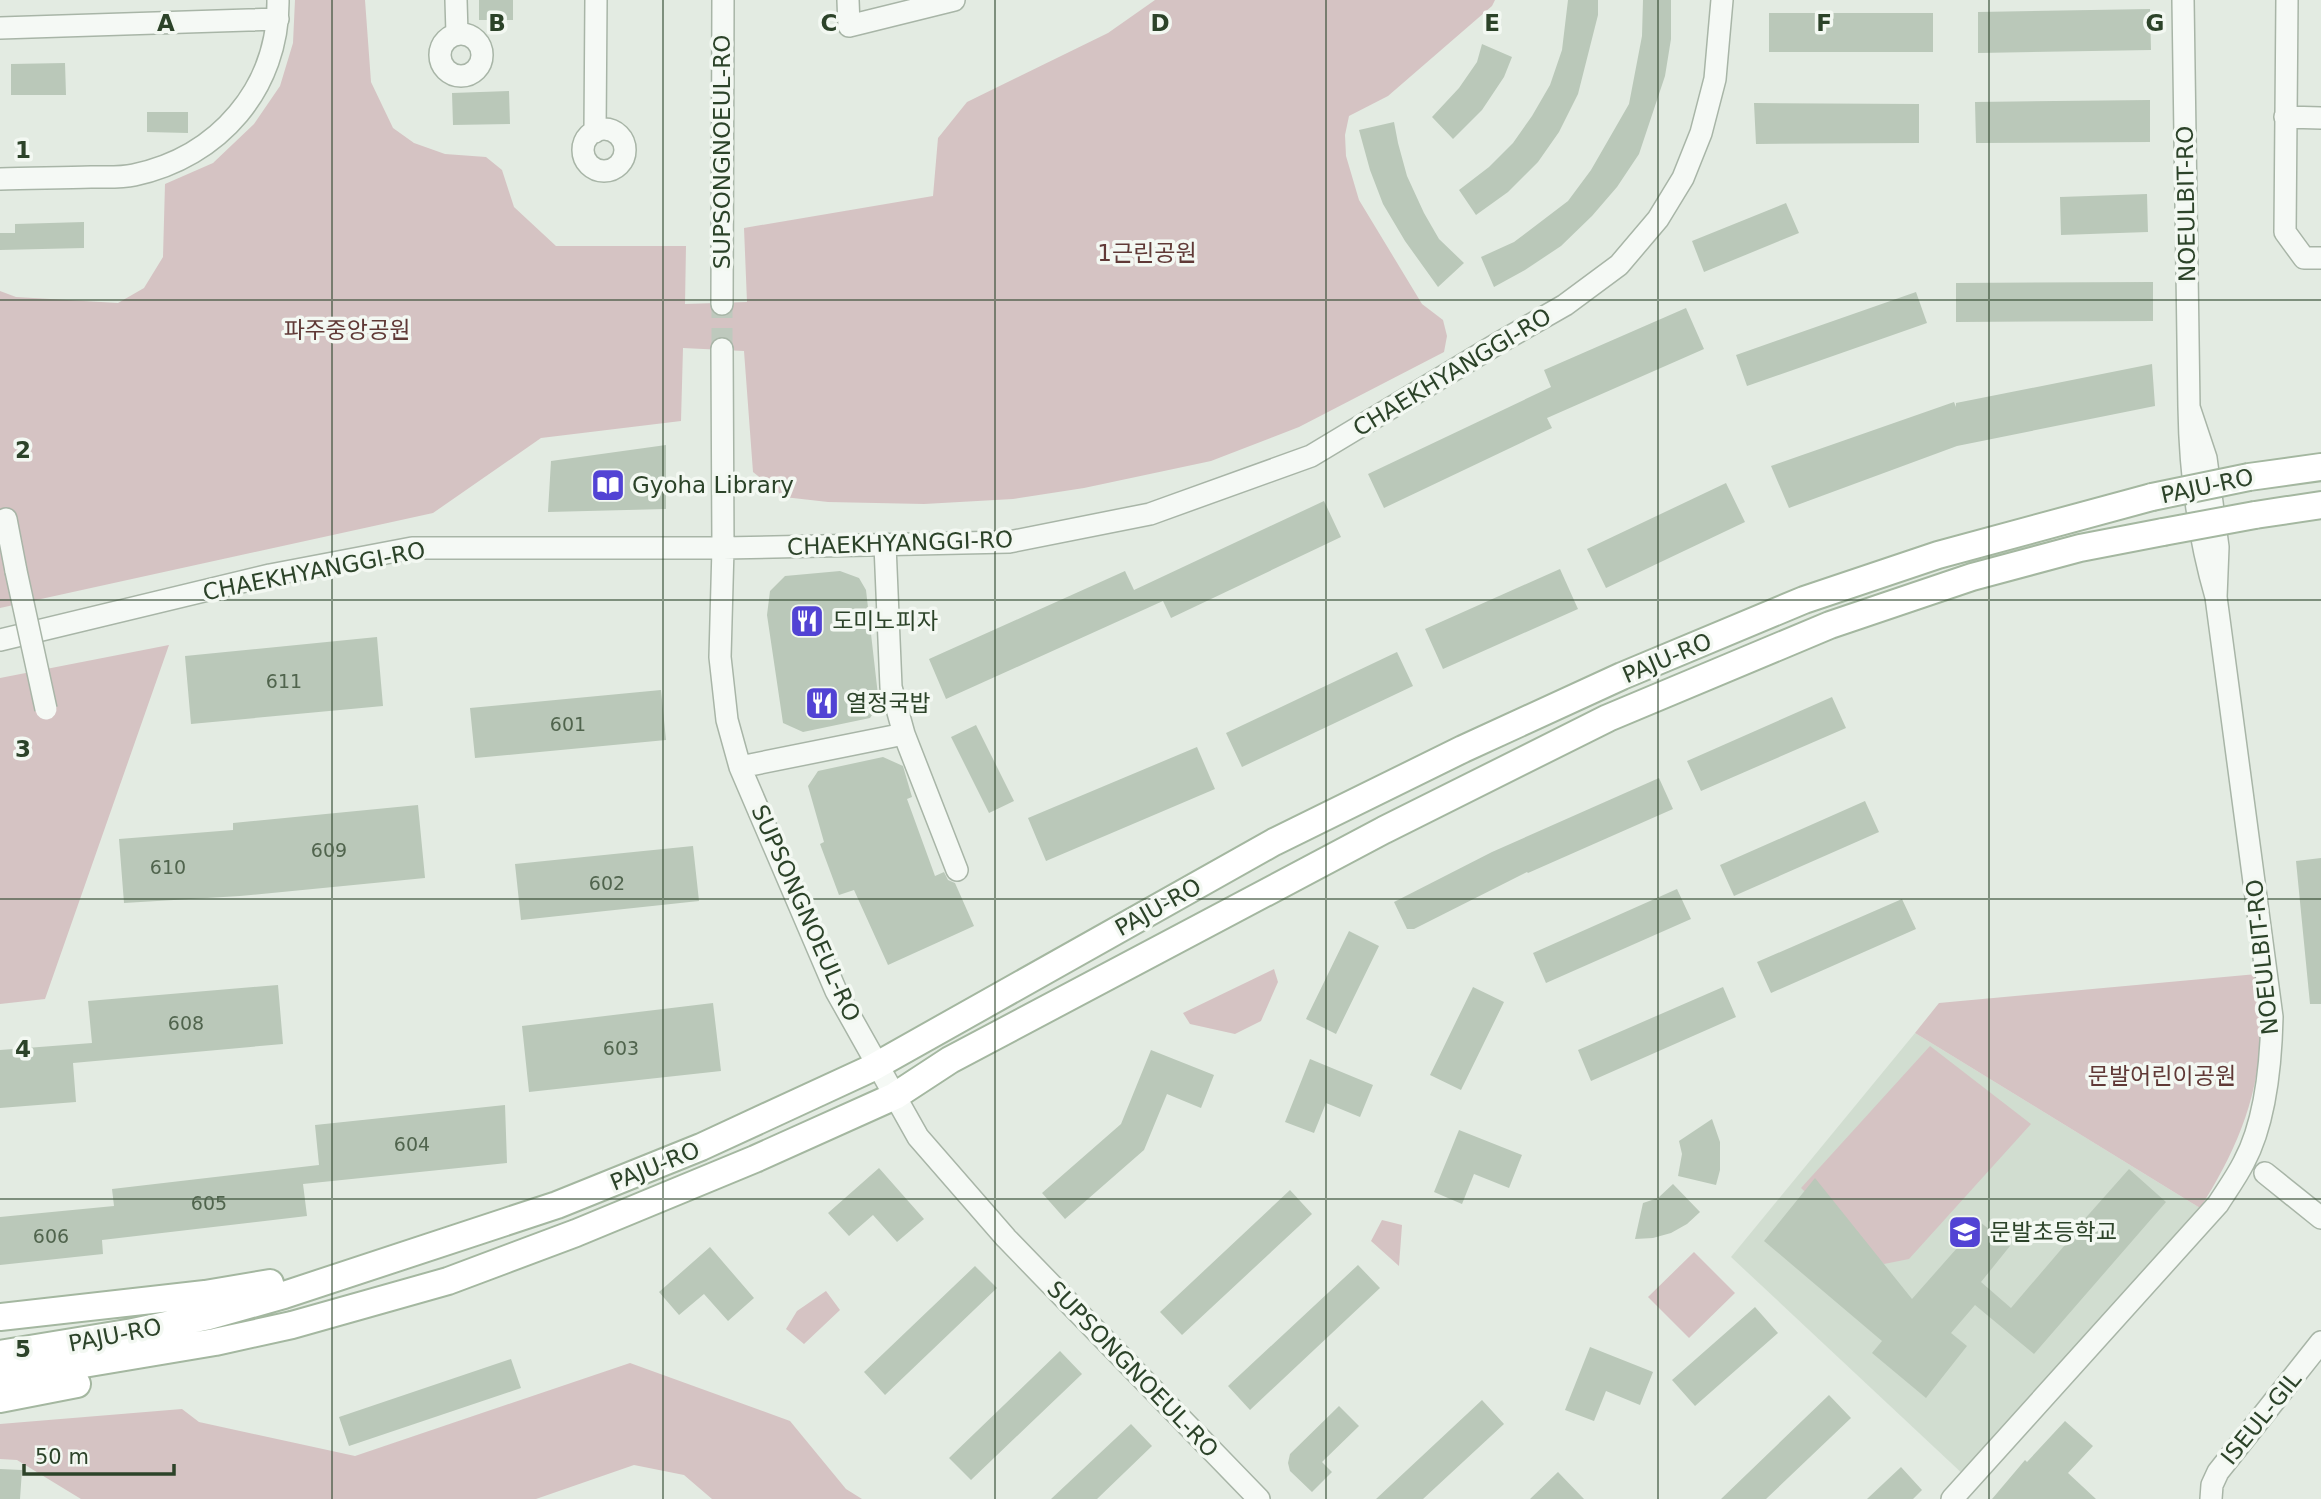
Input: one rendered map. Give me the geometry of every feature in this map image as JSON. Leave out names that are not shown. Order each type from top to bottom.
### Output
[{"type":"main road","name":"PAJU-RO","points":[[0,1354],[109,1337],[209,1317],[558,1205],[701,1147],[879,1064],[1274,842],[1463,748],[1622,676],[1804,600],[1926,559],[2152,498],[2249,477],[2321,467]]},
{"type":"main road","name":"PAJU-RO","points":[[0,1378],[215,1342],[292,1325],[448,1281],[576,1233],[755,1159],[895,1096],[950,1060],[1384,830],[1608,718],[1830,625],[1972,577],[2080,548],[2321,505]]},
{"type":"main road","points":[[0,1317],[246,1288],[344,1262],[456,1239]]},
{"type":"main road","points":[[0,1399],[173,1368],[381,1311],[448,1281]]},
{"type":"street","points":[[456,0],[457,34]]},
{"type":"street","points":[[595,132],[597,0]]},
{"type":"street","name":"SUPSONGNOEUL-RO","points":[[722,304],[723,0]]},
{"type":"street","points":[[848,0],[849,26],[954,0]]},
{"type":"street","name":"CHAEKHYANGGI-RO","points":[[0,640],[270,575],[412,548],[723,548],[1009,542],[1150,514],[1311,456],[1564,305],[1619,265],[1658,219],[1683,178],[1701,133],[1715,79],[1722,0]]},
{"type":"street","name":"NOEULBIT-RO","points":[[1960,1495],[2218,1204],[2245,1161],[2252,1144],[2263,1104],[2272,1052],[2272,1017],[2216,597],[2218,547],[2206,458],[2189,407],[2183,0]]},
{"type":"street","points":[[2287,0],[2285,232],[2304,258],[2321,258]]},
{"type":"street","points":[[0,28],[278,10],[267,68],[250,101],[205,147],[171,163],[133,176],[0,179]]},
{"type":"street","points":[[2285,117],[2321,118]]},
{"type":"street","name":"SUPSONGNOEUL-RO","points":[[722,349],[723,548],[720,657],[727,720],[740,766],[836,991],[918,1137],[1006,1238],[1259,1499]]},
{"type":"street","points":[[6,519],[46,709]]},
{"type":"street","points":[[885,545],[891,687],[904,734],[957,870]]},
{"type":"street","points":[[740,766],[904,734]]},
{"type":"street","points":[[2265,1173],[2321,1218]]},
{"type":"street","name":"ISEUL-GIL","points":[[2211,1499],[2218,1472],[2321,1342]]},
{"type":"shaded area","name":"문발초등학교","points":[[1915,1033],[2200,1208],[1966,1477],[1731,1257]]},
{"type":"green space","points":[[295,0],[365,0],[371,82],[393,128],[414,143],[445,154],[486,157],[502,170],[514,207],[556,246],[686,246],[685,304],[747,302],[744,228],[933,196],[938,138],[967,102],[1108,33],[1155,0],[1495,0],[1492,6],[1388,96],[1349,116],[1345,135],[1346,156],[1359,200],[1422,304],[1443,320],[1447,336],[1444,352],[1299,427],[1211,461],[1084,488],[1013,499],[924,504],[828,502],[784,497],[753,472],[744,351],[683,348],[681,421],[541,438],[433,513],[0,608],[0,291],[16,297],[118,303],[144,288],[163,257],[165,184],[213,163],[254,124],[280,86],[293,43]]},
{"type":"green space","points":[[169,645],[45,999],[0,1004],[0,678]]},
{"type":"green space","points":[[1274,969],[1278,982],[1261,1021],[1235,1034],[1190,1024],[1183,1013]]},
{"type":"green space","name":"문발어린이공원","points":[[2257,974],[2260,1032],[2258,1063],[2249,1107],[2233,1149],[2200,1208],[1915,1033],[1939,1003]]},
{"type":"green space","points":[[1930,1046],[2031,1124],[1909,1259],[1884,1264],[1801,1188]]},
{"type":"green space","points":[[1382,1220],[1402,1225],[1399,1266],[1371,1241]]},
{"type":"green space","points":[[1694,1252],[1735,1293],[1689,1338],[1648,1297]]},
{"type":"green space","points":[[826,1291],[840,1310],[804,1344],[786,1329],[797,1311]]},
{"type":"green space","points":[[630,1363],[790,1421],[846,1489],[862,1499],[712,1499],[684,1475],[634,1465],[536,1499],[81,1499],[17,1460],[0,1459],[0,1424],[182,1409],[199,1422],[355,1456]]},
{"type":"building","points":[[479,0],[513,0],[513,20],[479,20]]},
{"type":"building","points":[[1568,0],[1598,0],[1598,15],[1578,94],[1559,132],[1538,162],[1508,192],[1476,215],[1459,190],[1489,167],[1513,143],[1550,85],[1562,50]]},
{"type":"building","points":[[1643,0],[1671,0],[1671,39],[1665,76],[1639,154],[1617,187],[1561,246],[1494,287],[1481,257],[1514,242],[1568,201],[1591,170],[1629,104],[1642,36]]},
{"type":"building","points":[[2150,9],[2151,50],[1978,53],[1978,12]]},
{"type":"building","points":[[1769,13],[1933,13],[1933,52],[1769,52]]},
{"type":"building","points":[[1482,44],[1512,57],[1504,77],[1482,110],[1453,139],[1432,117],[1459,88],[1477,62]]},
{"type":"building","points":[[65,63],[66,95],[11,95],[11,64]]},
{"type":"building","points":[[509,91],[510,124],[453,125],[452,93]]},
{"type":"building","points":[[2150,100],[2150,142],[1976,143],[1975,102]]},
{"type":"building","points":[[1754,103],[1919,104],[1919,143],[1756,144]]},
{"type":"building","points":[[147,112],[188,112],[188,133],[147,132]]},
{"type":"building","points":[[1394,122],[1407,176],[1424,213],[1439,239],[1464,263],[1438,287],[1383,204],[1359,130]]},
{"type":"building","points":[[2147,194],[2148,232],[2061,235],[2060,197]]},
{"type":"building","points":[[1786,203],[1799,233],[1704,272],[1692,241]]},
{"type":"building","points":[[84,222],[84,248],[0,250],[0,233],[15,233],[15,224]]},
{"type":"building","points":[[2153,282],[2153,321],[1956,322],[1956,283]]},
{"type":"building","points":[[1916,292],[1927,323],[1747,386],[1736,355]]},
{"type":"building","points":[[1686,308],[1704,349],[1547,418],[1552,428],[1384,508],[1368,474],[1551,387],[1544,370]]},
{"type":"building","points":[[2152,364],[2155,406],[1957,446],[1789,508],[1771,466],[1954,402],[1956,407],[1956,403]]},
{"type":"building","name":"Gyoha Library","points":[[666,445],[666,509],[548,512],[551,461]]},
{"type":"building","points":[[1726,483],[1745,522],[1606,588],[1587,549]]},
{"type":"building","points":[[1324,501],[1341,537],[1171,618],[1163,601],[946,699],[929,659],[1125,571],[1134,590]]},
{"type":"building","points":[[1560,569],[1578,609],[1443,669],[1425,629]]},
{"type":"building","points":[[840,571],[859,578],[866,590],[879,704],[870,718],[803,732],[783,723],[767,615],[770,591],[785,576]]},
{"type":"building","points":[[377,637],[383,706],[191,724],[185,656]]},
{"type":"building","points":[[1397,652],[1413,686],[1242,767],[1226,733]]},
{"type":"building","points":[[661,690],[666,740],[475,758],[470,708]]},
{"type":"building","points":[[1832,697],[1846,728],[1701,791],[1687,761]]},
{"type":"building","points":[[976,725],[1014,801],[989,813],[951,737]]},
{"type":"building","points":[[1197,747],[1215,789],[1046,861],[1028,818]]},
{"type":"building","points":[[883,757],[903,766],[912,797],[907,799],[935,876],[944,872],[948,880],[955,883],[974,926],[888,965],[854,890],[839,895],[820,844],[824,842],[808,786],[818,771]]},
{"type":"building","points":[[1659,778],[1673,809],[1527,872],[1414,929],[1407,929],[1394,902],[1492,852]]},
{"type":"building","points":[[1865,801],[1879,832],[1734,896],[1720,865]]},
{"type":"building","points":[[418,805],[425,878],[240,896],[124,903],[119,839],[233,830],[233,823]]},
{"type":"building","points":[[693,846],[699,901],[521,920],[515,864]]},
{"type":"building","points":[[2321,858],[2321,1004],[2310,1004],[2296,861]]},
{"type":"building","points":[[1677,889],[1691,919],[1546,983],[1533,953]]},
{"type":"building","points":[[1902,899],[1916,929],[1771,993],[1757,962]]},
{"type":"building","points":[[1349,931],[1379,946],[1336,1034],[1306,1019]]},
{"type":"building","points":[[278,985],[283,1044],[73,1063],[76,1102],[0,1108],[0,1050],[92,1043],[88,1001]]},
{"type":"building","points":[[1473,987],[1504,1002],[1461,1090],[1430,1075]]},
{"type":"building","points":[[1723,987],[1736,1017],[1591,1081],[1578,1050]]},
{"type":"building","points":[[713,1003],[721,1071],[529,1092],[522,1026]]},
{"type":"building","points":[[1151,1050],[1214,1075],[1201,1108],[1167,1094],[1144,1150],[1065,1219],[1042,1193],[1121,1124]]},
{"type":"building","points":[[1310,1059],[1373,1085],[1360,1117],[1326,1103],[1314,1133],[1285,1122]]},
{"type":"building","points":[[505,1105],[507,1163],[303,1184],[307,1216],[102,1240],[103,1254],[0,1265],[0,1217],[114,1206],[112,1189],[319,1165],[315,1125]]},
{"type":"building","points":[[1712,1119],[1720,1142],[1720,1170],[1716,1185],[1678,1176],[1682,1154],[1679,1141]]},
{"type":"building","points":[[1459,1130],[1522,1155],[1509,1188],[1474,1174],[1462,1204],[1434,1192]]},
{"type":"building","points":[[879,1168],[924,1219],[897,1242],[873,1215],[849,1236],[828,1213]]},
{"type":"building","points":[[2129,1169],[2166,1202],[2034,1354],[1975,1305],[1951,1333],[1967,1346],[1926,1398],[1872,1353],[1882,1341],[1764,1241],[1815,1178],[1912,1299],[1980,1222],[2010,1246],[1981,1282],[2011,1308]]},
{"type":"building","points":[[1673,1184],[1700,1212],[1671,1233],[1635,1239],[1643,1203],[1658,1198]]},
{"type":"building","points":[[1290,1190],[1312,1214],[1182,1335],[1160,1312]]},
{"type":"building","points":[[710,1247],[754,1298],[728,1321],[704,1294],[679,1315],[659,1292]]},
{"type":"building","points":[[1358,1265],[1380,1288],[1250,1410],[1228,1386]]},
{"type":"building","points":[[975,1266],[997,1288],[885,1395],[864,1372]]},
{"type":"building","points":[[1755,1307],[1778,1333],[1695,1406],[1672,1380]]},
{"type":"building","points":[[1590,1347],[1653,1372],[1640,1405],[1606,1391],[1594,1421],[1565,1410]]},
{"type":"building","points":[[1060,1351],[1082,1374],[971,1480],[949,1458]]},
{"type":"building","points":[[511,1359],[521,1388],[349,1446],[339,1417]]},
{"type":"building","points":[[1829,1395],[1851,1418],[1766,1499],[1721,1499]]},
{"type":"building","points":[[1482,1400],[1504,1424],[1423,1499],[1376,1499]]},
{"type":"building","points":[[1339,1406],[1359,1426],[1322,1462],[1332,1472],[1312,1492],[1290,1471],[1290,1454]]},
{"type":"building","points":[[2065,1421],[2093,1446],[2068,1473],[2096,1499],[1992,1499],[2025,1460],[2027,1462]]},
{"type":"building","points":[[1131,1424],[1152,1446],[1097,1499],[1051,1499]]},
{"type":"building","points":[[1901,1467],[1922,1490],[1913,1499],[1867,1499]]},
{"type":"building","points":[[0,1469],[22,1470],[20,1499],[0,1499]]},
{"type":"building","points":[[1558,1472],[1584,1499],[1530,1499]]},
{"type":"tunnel","points":[[722,304],[722,349]]},
{"type":"place","name":"Gyoha Library","points":[[608,485]]},
{"type":"place","name":"도미노피자","points":[[807,621]]},
{"type":"place","name":"열정국밥","points":[[822,703]]},
{"type":"place","name":"문발초등학교","points":[[1965,1232]]},
{"type":"park label","name":"1근린공원","points":[[1147,253]]},
{"type":"park label","name":"파주중앙공원","points":[[347,330]]}]
